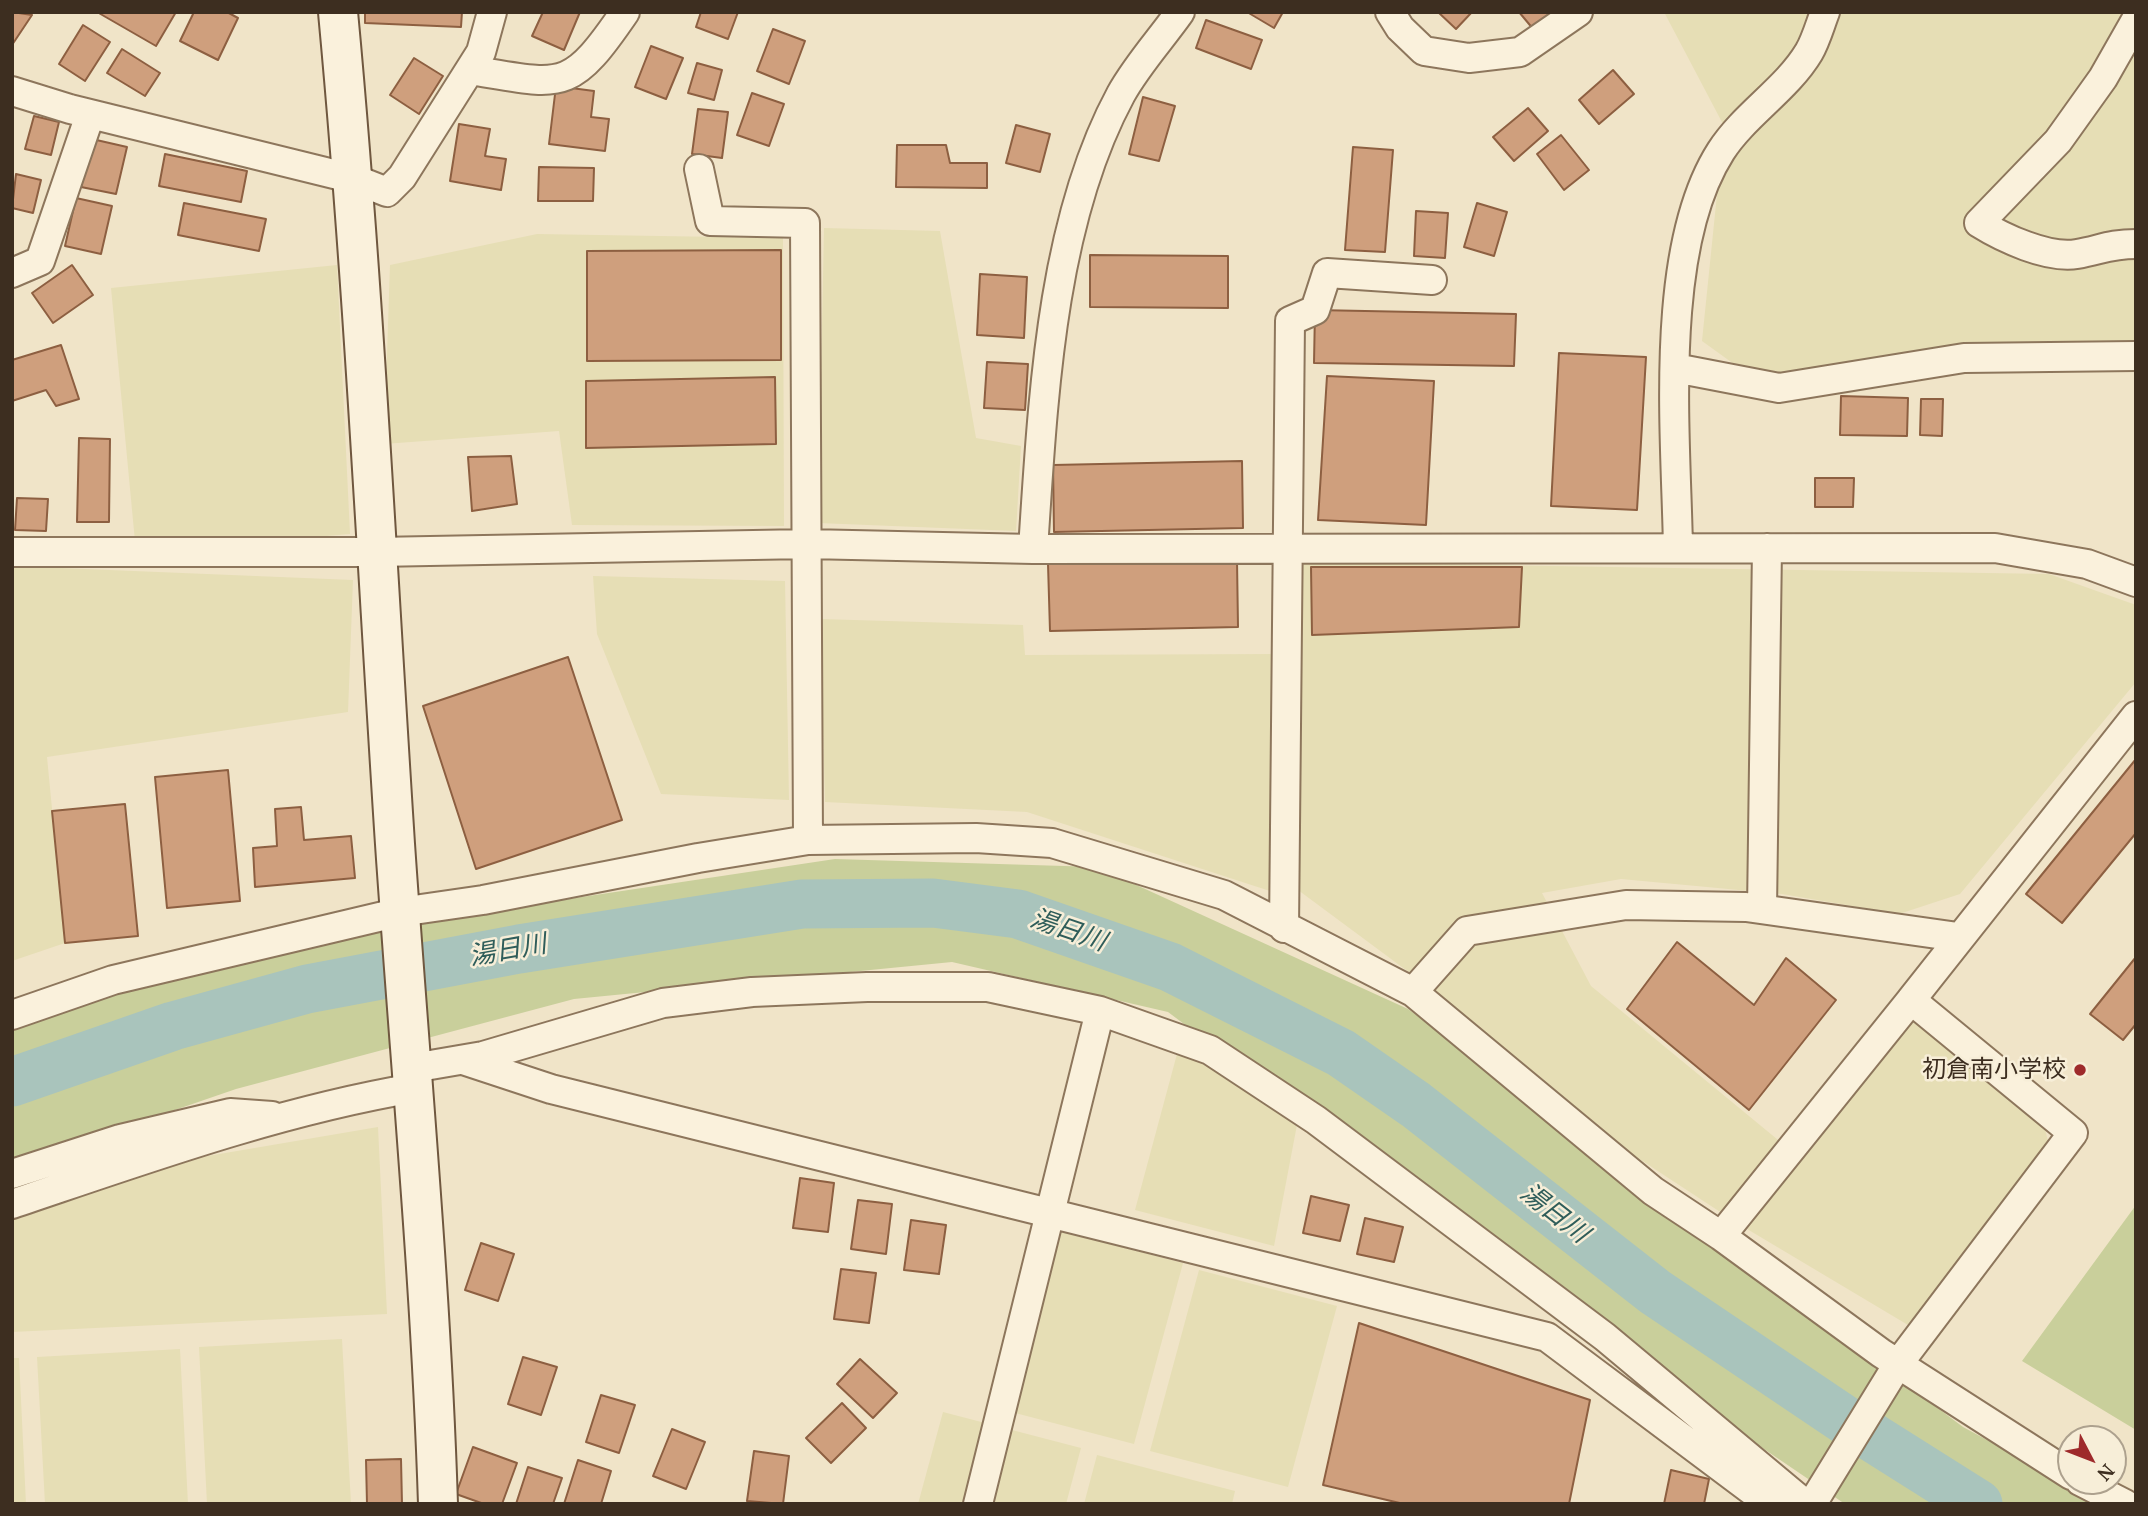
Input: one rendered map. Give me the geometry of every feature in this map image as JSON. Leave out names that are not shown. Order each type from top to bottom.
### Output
[{"type":"street","points":[[338,12],[354,179],[400,913],[434,1364],[438,1504]]},
{"type":"street","points":[[12,91],[90,114],[354,179],[387,192],[402,177],[481,52],[492,12]]},
{"type":"street","points":[[470,70],[532,80],[558,81],[578,72],[603,44],[625,12]]},
{"type":"street","points":[[1033,549],[1043,390],[1076,202],[1122,93],[1180,12]]},
{"type":"street","points":[[1390,12],[1400,28],[1424,51],[1469,58],[1520,52],[1578,12]]},
{"type":"street","points":[[1678,548],[1675,368],[1682,252],[1707,179],[1721,151],[1809,52],[1825,12]]},
{"type":"street","points":[[2136,20],[2103,78],[2058,141],[1979,223],[2046,251],[2075,255],[2110,244],[2136,244]]},
{"type":"street","points":[[12,273],[40,261],[90,114]]},
{"type":"street","points":[[699,169],[710,221],[805,223],[808,840]]},
{"type":"street","points":[[1284,928],[1290,321],[1315,310],[1327,273],[1432,280]]},
{"type":"street","points":[[1675,368],[1779,388],[1964,358],[2136,356]]},
{"type":"street","points":[[12,552],[376,552],[807,544],[1033,549],[1995,548],[2087,564],[2136,582]]},
{"type":"street","points":[[1762,909],[1767,548]]},
{"type":"street","points":[[1721,1236],[2136,716]]},
{"type":"street","points":[[12,1015],[113,980],[400,913],[698,858],[808,840],[963,838],[1052,843],[1224,895],[1413,992],[1653,1191],[1721,1236],[1894,1371],[2057,1467]]},
{"type":"street","points":[[1413,992],[1467,931],[1626,905],[1762,909],[1958,937]]},
{"type":"street","points":[[12,1204],[289,1117],[362,1097],[413,1074],[663,1003],[752,992],[867,987],[988,987],[1100,1011],[1210,1050],[1316,1120],[1605,1337],[1811,1501],[1894,1371],[2073,1133],[1911,1000]]},
{"type":"street","points":[[978,1504],[1100,1011]]},
{"type":"street","points":[[462,1060],[551,1089],[1547,1337],[1770,1504]]},
{"type":"street","points":[[12,1174],[120,1139],[230,1112],[289,1117]]},
{"type":"street","points":[[2107,1495],[2125,1504]]},
{"type":"shaded area","points":[[1664,12],[2136,12],[2136,357],[1763,385],[1702,341],[1724,126]]},
{"type":"shaded area","points":[[824,228],[940,231],[976,438],[1021,446],[1016,531],[818,523]]},
{"type":"shaded area","points":[[537,234],[783,238],[784,526],[572,525],[559,431],[384,444],[390,265]]},
{"type":"shaded area","points":[[337,265],[350,534],[136,552],[111,288]]},
{"type":"shaded area","points":[[1299,562],[2049,574],[2136,605],[2136,682],[1960,894],[1899,914],[1782,894],[1621,879],[1542,893],[1591,986],[1800,1158],[1912,1020],[2043,1121],[2049,1145],[1908,1325],[1737,1223],[1519,1080],[1410,973],[1298,890]]},
{"type":"shaded area","points":[[12,566],[353,580],[348,712],[47,757],[65,943],[12,961]]},
{"type":"shaded area","points":[[593,576],[785,581],[789,800],[661,794],[597,634]]},
{"type":"shaded area","points":[[820,619],[1023,625],[1025,655],[1275,654],[1273,892],[1027,812],[825,802]]},
{"type":"shaded area","points":[[1184,1028],[1300,1109],[1274,1246],[1135,1210]]},
{"type":"shaded area","points":[[378,1127],[387,1314],[12,1332],[12,1218],[190,1159]]},
{"type":"shaded area","points":[[1045,1227],[1183,1263],[1134,1444],[996,1408]]},
{"type":"shaded area","points":[[1199,1270],[1337,1306],[1288,1487],[1150,1451]]},
{"type":"shaded area","points":[[342,1339],[351,1504],[207,1504],[199,1347]]},
{"type":"shaded area","points":[[180,1349],[188,1504],[45,1504],[37,1357]]},
{"type":"shaded area","points":[[12,1358],[19,1358],[26,1504],[12,1504]]},
{"type":"shaded area","points":[[943,1412],[1081,1448],[1066,1504],[918,1504]]},
{"type":"shaded area","points":[[1097,1455],[1235,1491],[1232,1504],[1084,1504]]},
{"type":"green space","points":[[835,859],[1097,867],[1408,1009],[1963,1427],[2057,1478],[2057,1495],[2089,1495],[2106,1504],[1845,1504],[1627,1356],[1168,1012],[952,962],[574,999],[236,1089],[12,1166],[12,1030],[92,997],[442,918]]},
{"type":"green space","points":[[2136,1205],[2136,1430],[2022,1361]]},
{"type":"building","points":[[12,12],[32,15],[12,45]]},
{"type":"building","points":[[97,12],[176,12],[156,46]]},
{"type":"building","points":[[194,12],[227,12],[238,18],[218,60],[180,41]]},
{"type":"building","points":[[365,12],[462,12],[461,27],[365,23]]},
{"type":"building","points":[[543,12],[580,12],[564,50],[532,36]]},
{"type":"building","points":[[701,12],[738,12],[728,39],[696,27]]},
{"type":"building","points":[[1247,12],[1283,12],[1274,28]]},
{"type":"building","points":[[1438,12],[1472,12],[1456,29]]},
{"type":"building","points":[[1519,12],[1555,12],[1534,30]]},
{"type":"building","points":[[1206,20],[1262,40],[1251,69],[1196,48]]},
{"type":"building","points":[[83,25],[110,42],[85,81],[59,64]]},
{"type":"building","points":[[773,29],[805,41],[789,84],[757,71]]},
{"type":"building","points":[[651,46],[683,58],[666,99],[635,87]]},
{"type":"building","points":[[122,49],[160,73],[145,96],[107,73]]},
{"type":"building","points":[[414,58],[443,76],[419,114],[390,95]]},
{"type":"building","points":[[697,63],[722,70],[714,100],[688,93]]},
{"type":"building","points":[[1613,70],[1634,94],[1599,124],[1579,100]]},
{"type":"building","points":[[556,86],[594,91],[591,117],[609,119],[605,151],[549,144]]},
{"type":"building","points":[[752,93],[784,104],[769,146],[737,135]]},
{"type":"building","points":[[1143,97],[1175,106],[1159,161],[1129,154]]},
{"type":"building","points":[[1528,108],[1548,131],[1514,161],[1493,137]]},
{"type":"building","points":[[698,109],[728,112],[722,158],[692,154]]},
{"type":"building","points":[[34,116],[59,122],[51,155],[25,149]]},
{"type":"building","points":[[459,124],[490,129],[485,156],[506,159],[501,190],[450,181]]},
{"type":"building","points":[[1016,125],[1050,134],[1040,172],[1006,163]]},
{"type":"building","points":[[1561,135],[1589,170],[1564,190],[1537,154]]},
{"type":"building","points":[[92,139],[127,147],[116,194],[81,187]]},
{"type":"building","points":[[897,145],[946,145],[950,163],[987,163],[987,188],[896,187]]},
{"type":"building","points":[[1353,147],[1393,150],[1385,252],[1345,250]]},
{"type":"building","points":[[165,154],[247,171],[241,202],[159,186]]},
{"type":"building","points":[[539,167],[594,168],[593,201],[538,201]]},
{"type":"building","points":[[16,174],[41,180],[33,213],[12,208]]},
{"type":"building","points":[[76,198],[112,206],[101,254],[65,246]]},
{"type":"building","points":[[184,203],[266,219],[259,251],[178,235]]},
{"type":"building","points":[[1477,203],[1507,212],[1494,256],[1464,247]]},
{"type":"building","points":[[1416,211],[1448,213],[1445,258],[1414,256]]},
{"type":"building","points":[[781,250],[781,360],[587,361],[587,251]]},
{"type":"building","points":[[1090,255],[1228,256],[1228,308],[1090,307]]},
{"type":"building","points":[[72,265],[93,295],[53,323],[32,293]]},
{"type":"building","points":[[980,274],[1027,277],[1024,338],[977,335]]},
{"type":"building","points":[[1315,310],[1516,314],[1514,366],[1314,363]]},
{"type":"building","points":[[61,345],[79,399],[56,406],[46,390],[12,401],[12,360]]},
{"type":"building","points":[[1559,353],[1646,357],[1637,510],[1551,506]]},
{"type":"building","points":[[987,362],[1028,364],[1025,410],[984,408]]},
{"type":"building","points":[[1327,376],[1434,381],[1426,525],[1318,520]]},
{"type":"building","points":[[775,377],[776,444],[586,448],[586,381]]},
{"type":"building","points":[[1841,396],[1908,398],[1907,436],[1840,435]]},
{"type":"building","points":[[1921,399],[1943,399],[1942,436],[1920,435]]},
{"type":"building","points":[[79,438],[110,439],[109,522],[77,522]]},
{"type":"building","points":[[511,456],[517,504],[472,511],[468,457]]},
{"type":"building","points":[[1242,461],[1243,528],[1054,532],[1053,465]]},
{"type":"building","points":[[1815,478],[1854,478],[1853,507],[1815,507]]},
{"type":"building","points":[[17,498],[48,499],[46,531],[15,530]]},
{"type":"building","points":[[1237,560],[1238,627],[1050,631],[1048,564]]},
{"type":"building","points":[[1311,567],[1522,567],[1519,627],[1312,635]]},
{"type":"building","points":[[568,657],[622,820],[476,869],[423,706]]},
{"type":"building","points":[[2136,759],[2136,833],[2062,923],[2026,894]]},
{"type":"building","points":[[228,770],[240,901],[167,908],[155,777]]},
{"type":"building","points":[[125,804],[138,936],[65,943],[52,811]]},
{"type":"building","points":[[301,807],[304,840],[351,836],[355,878],[255,887],[253,848],[277,846],[275,809]]},
{"type":"building","points":[[1677,942],[1754,1005],[1786,958],[1836,1000],[1749,1110],[1627,1009]]},
{"type":"building","points":[[2136,957],[2136,1024],[2123,1040],[2090,1014]]},
{"type":"building","points":[[800,1178],[834,1183],[828,1232],[793,1228]]},
{"type":"building","points":[[1311,1196],[1349,1205],[1340,1241],[1303,1233]]},
{"type":"building","points":[[858,1200],[892,1204],[886,1254],[851,1249]]},
{"type":"building","points":[[1365,1218],[1403,1227],[1394,1262],[1357,1254]]},
{"type":"building","points":[[911,1220],[946,1225],[939,1274],[904,1270]]},
{"type":"building","points":[[481,1243],[514,1254],[498,1301],[465,1290]]},
{"type":"building","points":[[841,1269],[876,1273],[869,1323],[834,1319]]},
{"type":"building","points":[[1359,1323],[1590,1400],[1569,1504],[1404,1504],[1323,1485]]},
{"type":"building","points":[[523,1357],[557,1367],[541,1415],[508,1404]]},
{"type":"building","points":[[860,1359],[897,1393],[873,1418],[837,1384]]},
{"type":"building","points":[[601,1395],[635,1405],[619,1453],[586,1442]]},
{"type":"building","points":[[842,1403],[866,1428],[831,1463],[806,1438]]},
{"type":"building","points":[[672,1429],[705,1442],[686,1489],[653,1476]]},
{"type":"building","points":[[473,1447],[517,1463],[502,1504],[484,1504],[456,1494]]},
{"type":"building","points":[[754,1451],[789,1456],[783,1504],[747,1501]]},
{"type":"building","points":[[401,1459],[402,1504],[367,1504],[366,1460]]},
{"type":"building","points":[[578,1460],[611,1471],[601,1504],[564,1504]]},
{"type":"building","points":[[528,1467],[562,1478],[553,1504],[516,1504]]},
{"type":"building","points":[[1671,1470],[1709,1479],[1704,1504],[1664,1504]]},
{"type":"waterway","name":"湯日川","points":[[12,1082],[173,1026],[307,989],[519,949],[802,904],[933,903],[1018,914],[1170,967],[1341,1053],[1416,1105],[1655,1292],[1848,1422],[1978,1504]]},
{"type":"place","name":"初倉南小学校","points":[[2080,1070]]}]
